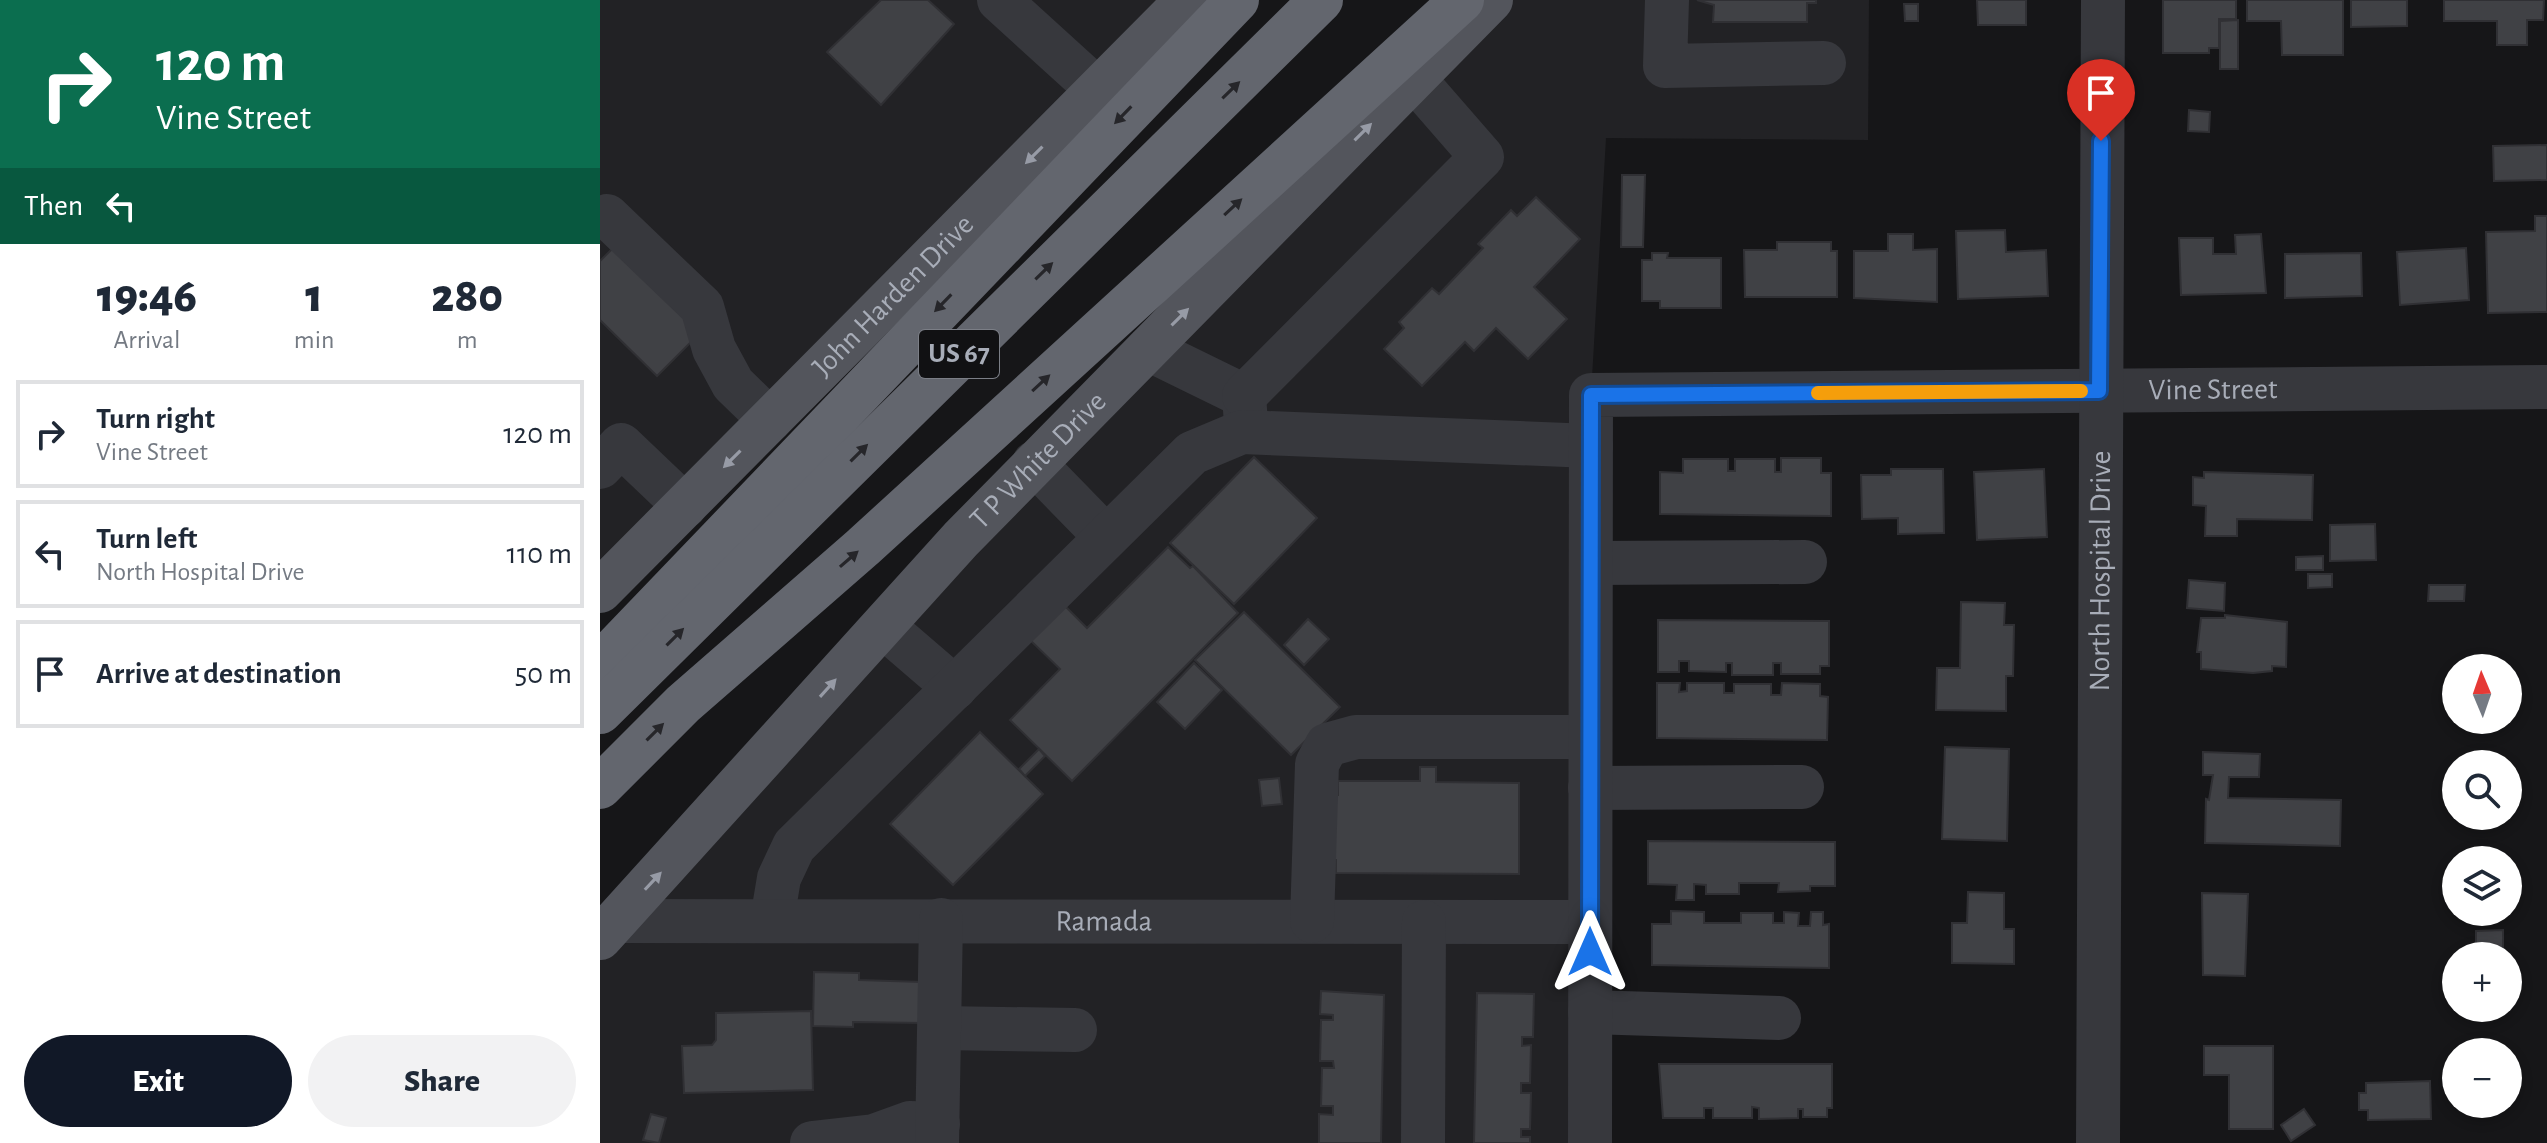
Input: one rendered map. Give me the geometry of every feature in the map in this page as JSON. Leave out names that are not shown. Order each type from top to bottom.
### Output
[{"type":"highway","name":"US 67","points":[[600,664],[1237,0]]},
{"type":"highway","name":"US 67","points":[[600,712],[1321,0]]},
{"type":"highway","points":[[600,787],[683,704],[863,547],[1462,0]]},
{"type":"highway","points":[[600,646],[830,423]]},
{"type":"main road","name":"John Harden Drive","points":[[600,591],[1187,0]]},
{"type":"main road","name":"T P White Drive","points":[[608,929],[1034,463],[1491,0]]},
{"type":"street","points":[[999,0],[1098,90]]},
{"type":"street","points":[[1667,0],[1665,66],[1824,63]]},
{"type":"street","name":"North Hospital Drive","points":[[2098,1143],[2103,0]]},
{"type":"street","points":[[772,920],[779,878],[794,846],[1192,453],[1218,439],[1245,414],[1482,157],[1415,80]]},
{"type":"street","points":[[607,216],[702,307],[714,349],[733,384],[770,420]]},
{"type":"street","points":[[1148,349],[1245,414],[1591,446],[1590,1143]]},
{"type":"street","name":"Vine Street","points":[[1591,446],[1591,395],[2547,387]]},
{"type":"street","points":[[607,446],[685,506]]},
{"type":"street","points":[[1034,463],[1106,537]]},
{"type":"street","points":[[1591,563],[1805,562]]},
{"type":"street","points":[[883,626],[955,688]]},
{"type":"street","points":[[1312,921],[1317,764],[1327,745],[1356,737],[1590,737]]},
{"type":"street","points":[[1590,788],[1802,787]]},
{"type":"street","name":"Ramada","points":[[608,929],[772,920],[1590,922]]},
{"type":"street","points":[[812,1143],[874,1140],[899,1125],[938,1134],[941,920]]},
{"type":"street","points":[[1423,1143],[1424,922]]},
{"type":"street","points":[[1590,1012],[1779,1018]]},
{"type":"street","points":[[940,1028],[1075,1030]]},
{"type":"shaded area","points":[[600,0],[1187,0],[600,591]]},
{"type":"shaded area","points":[[1494,0],[1869,0],[1868,140],[1606,138],[1591,395],[1590,1143],[600,1143],[600,938]]},
{"type":"building","points":[[881,0],[928,0],[954,24],[881,105],[827,52]]},
{"type":"building","points":[[1697,0],[1816,0],[1816,3],[1807,3],[1807,22],[1713,22],[1714,5]]},
{"type":"building","points":[[1977,0],[2026,0],[2026,25],[1978,25]]},
{"type":"building","points":[[2163,0],[2236,0],[2236,19],[2219,19],[2219,48],[2209,48],[2209,53],[2163,53]]},
{"type":"building","points":[[2247,0],[2343,0],[2343,55],[2282,55],[2281,21],[2247,21]]},
{"type":"building","points":[[2351,0],[2407,0],[2407,26],[2351,27]]},
{"type":"building","points":[[2444,0],[2544,0],[2543,20],[2527,20],[2527,45],[2497,45],[2497,21],[2444,21]]},
{"type":"building","points":[[1904,4],[1918,4],[1918,21],[1905,21]]},
{"type":"building","points":[[2238,20],[2238,69],[2220,69],[2220,21]]},
{"type":"building","points":[[2189,110],[2210,112],[2209,132],[2188,131]]},
{"type":"building","points":[[2547,145],[2547,180],[2494,181],[2493,146]]},
{"type":"building","points":[[1622,175],[1645,175],[1643,247],[1621,247]]},
{"type":"building","points":[[1536,197],[1580,239],[1534,287],[1567,319],[1528,359],[1496,328],[1474,351],[1465,342],[1422,386],[1384,349],[1404,328],[1399,322],[1432,288],[1439,294],[1483,248],[1478,244],[1511,210],[1517,216]]},
{"type":"building","points":[[2535,216],[2547,216],[2547,312],[2488,313],[2486,232],[2535,231]]},
{"type":"building","points":[[2005,230],[2006,252],[2046,250],[2048,296],[1958,299],[1956,231]]},
{"type":"building","points":[[1888,234],[1913,234],[1913,250],[1937,249],[1937,302],[1854,298],[1854,251],[1888,251]]},
{"type":"building","points":[[2261,234],[2266,293],[2181,295],[2179,238],[2213,238],[2213,254],[2236,254],[2235,235]]},
{"type":"building","points":[[1777,242],[1831,242],[1831,251],[1837,251],[1837,297],[1745,297],[1744,250],[1777,250]]},
{"type":"building","points":[[614,247],[701,332],[657,376],[600,320],[600,261]]},
{"type":"building","points":[[2466,248],[2469,300],[2400,305],[2397,252]]},
{"type":"building","points":[[1652,253],[1668,253],[1667,258],[1721,258],[1721,308],[1660,308],[1660,301],[1642,301],[1642,260],[1652,260]]},
{"type":"building","points":[[2361,253],[2362,296],[2285,298],[2285,254]]},
{"type":"building","points":[[1254,457],[1317,518],[1234,604],[1170,543]]},
{"type":"building","points":[[1781,458],[1821,458],[1821,473],[1831,473],[1831,516],[1660,514],[1660,472],[1683,473],[1683,459],[1728,459],[1728,471],[1735,471],[1735,459],[1775,459],[1775,472],[1781,472]]},
{"type":"building","points":[[1891,469],[1943,469],[1944,533],[1898,534],[1898,518],[1862,519],[1861,475],[1891,475]]},
{"type":"building","points":[[2044,469],[2047,537],[1977,540],[1974,472]]},
{"type":"building","points":[[2204,472],[2313,475],[2312,520],[2237,519],[2237,536],[2205,536],[2206,506],[2193,505],[2193,477],[2204,478]]},
{"type":"building","points":[[2375,524],[2376,560],[2330,561],[2330,525]]},
{"type":"building","points":[[1168,547],[1190,568],[1193,566],[1238,613],[1072,781],[1010,720],[1060,669],[1029,639],[1064,605],[1087,628]]},
{"type":"building","points":[[2323,556],[2323,570],[2296,570],[2296,557]]},
{"type":"building","points":[[2308,574],[2332,574],[2332,587],[2308,588]]},
{"type":"building","points":[[2189,580],[2225,583],[2224,611],[2187,608]]},
{"type":"building","points":[[2429,585],[2465,585],[2464,601],[2428,601]]},
{"type":"building","points":[[1961,602],[2005,603],[2004,625],[2014,625],[2013,676],[2006,676],[2006,711],[1936,710],[1937,668],[1960,668]]},
{"type":"building","points":[[1244,612],[1340,707],[1291,755],[1195,660]]},
{"type":"building","points":[[2225,615],[2287,622],[2286,667],[2272,666],[2272,671],[2253,673],[2201,669],[2201,652],[2197,652],[2201,618],[2225,618]]},
{"type":"building","points":[[1308,619],[1329,639],[1304,665],[1284,645]]},
{"type":"building","points":[[1658,620],[1829,621],[1829,666],[1820,666],[1820,674],[1781,674],[1781,663],[1773,663],[1773,675],[1732,675],[1732,663],[1726,663],[1726,672],[1689,671],[1689,661],[1679,661],[1679,672],[1658,672]]},
{"type":"building","points":[[1194,663],[1222,690],[1185,729],[1157,702]]},
{"type":"building","points":[[1657,683],[1680,683],[1679,692],[1687,691],[1687,683],[1724,683],[1724,693],[1734,693],[1734,684],[1771,684],[1771,695],[1781,695],[1782,683],[1820,684],[1820,696],[1828,697],[1827,740],[1657,738]]},
{"type":"building","points":[[980,732],[1043,794],[953,885],[890,824]]},
{"type":"building","points":[[1945,747],[2009,749],[2007,841],[1942,839]]},
{"type":"building","points":[[1039,749],[1045,756],[1025,776],[1019,769]]},
{"type":"building","points":[[2203,752],[2260,754],[2259,777],[2229,777],[2228,798],[2341,800],[2340,846],[2205,843],[2206,799],[2209,800],[2213,775],[2203,775]]},
{"type":"building","points":[[1420,767],[1436,767],[1436,782],[1519,783],[1519,874],[1336,873],[1336,860],[1318,860],[1319,795],[1338,795],[1338,781],[1420,781]]},
{"type":"building","points":[[1279,778],[1282,804],[1262,806],[1259,780]]},
{"type":"building","points":[[1648,841],[1835,842],[1835,886],[1810,886],[1810,891],[1778,892],[1779,883],[1739,883],[1739,894],[1706,894],[1706,885],[1694,884],[1694,900],[1676,900],[1677,885],[1648,884]]},
{"type":"building","points":[[1968,892],[2004,893],[2004,929],[2014,929],[2014,964],[1952,963],[1952,923],[1967,923]]},
{"type":"building","points":[[2202,893],[2248,894],[2245,976],[2203,975]]},
{"type":"building","points":[[1671,911],[1704,912],[1704,923],[1741,923],[1741,913],[1773,913],[1773,923],[1784,923],[1784,912],[1799,913],[1798,926],[1810,926],[1811,912],[1823,912],[1823,925],[1829,924],[1829,968],[1652,965],[1652,924],[1671,924]]},
{"type":"building","points":[[2503,930],[2503,942],[2476,942],[2476,931]]},
{"type":"building","points":[[814,972],[859,973],[859,980],[923,982],[922,1023],[853,1022],[853,1027],[813,1026]]},
{"type":"building","points":[[1321,991],[1384,995],[1381,1143],[1319,1143],[1319,1114],[1333,1115],[1333,1106],[1321,1106],[1322,1068],[1334,1068],[1333,1061],[1320,1061],[1321,1020],[1333,1020],[1333,1015],[1320,1014]]},
{"type":"building","points":[[1477,993],[1534,994],[1533,1037],[1522,1037],[1522,1046],[1531,1045],[1530,1083],[1521,1083],[1521,1093],[1531,1093],[1530,1129],[1521,1129],[1521,1137],[1530,1137],[1530,1143],[1474,1143]]},
{"type":"building","points":[[811,1011],[813,1090],[684,1093],[682,1046],[712,1045],[716,1040],[716,1013]]},
{"type":"building","points":[[2204,1046],[2273,1046],[2273,1129],[2229,1129],[2229,1075],[2204,1075]]},
{"type":"building","points":[[1659,1064],[1832,1064],[1832,1108],[1827,1108],[1827,1117],[1803,1117],[1803,1109],[1798,1109],[1798,1118],[1759,1119],[1759,1108],[1752,1107],[1752,1118],[1713,1118],[1713,1108],[1704,1108],[1704,1118],[1663,1118]]},
{"type":"building","points":[[2430,1081],[2431,1119],[2368,1120],[2368,1110],[2359,1110],[2359,1093],[2366,1093],[2366,1083]]},
{"type":"building","points":[[2304,1109],[2315,1125],[2291,1141],[2281,1125]]},
{"type":"building","points":[[651,1114],[666,1118],[659,1143],[643,1140]]},
{"type":"slow traffic","points":[[1818,393],[2081,391]]},
{"type":"route","points":[[1590,952],[1591,395],[2099,391],[2101,141]]}]
